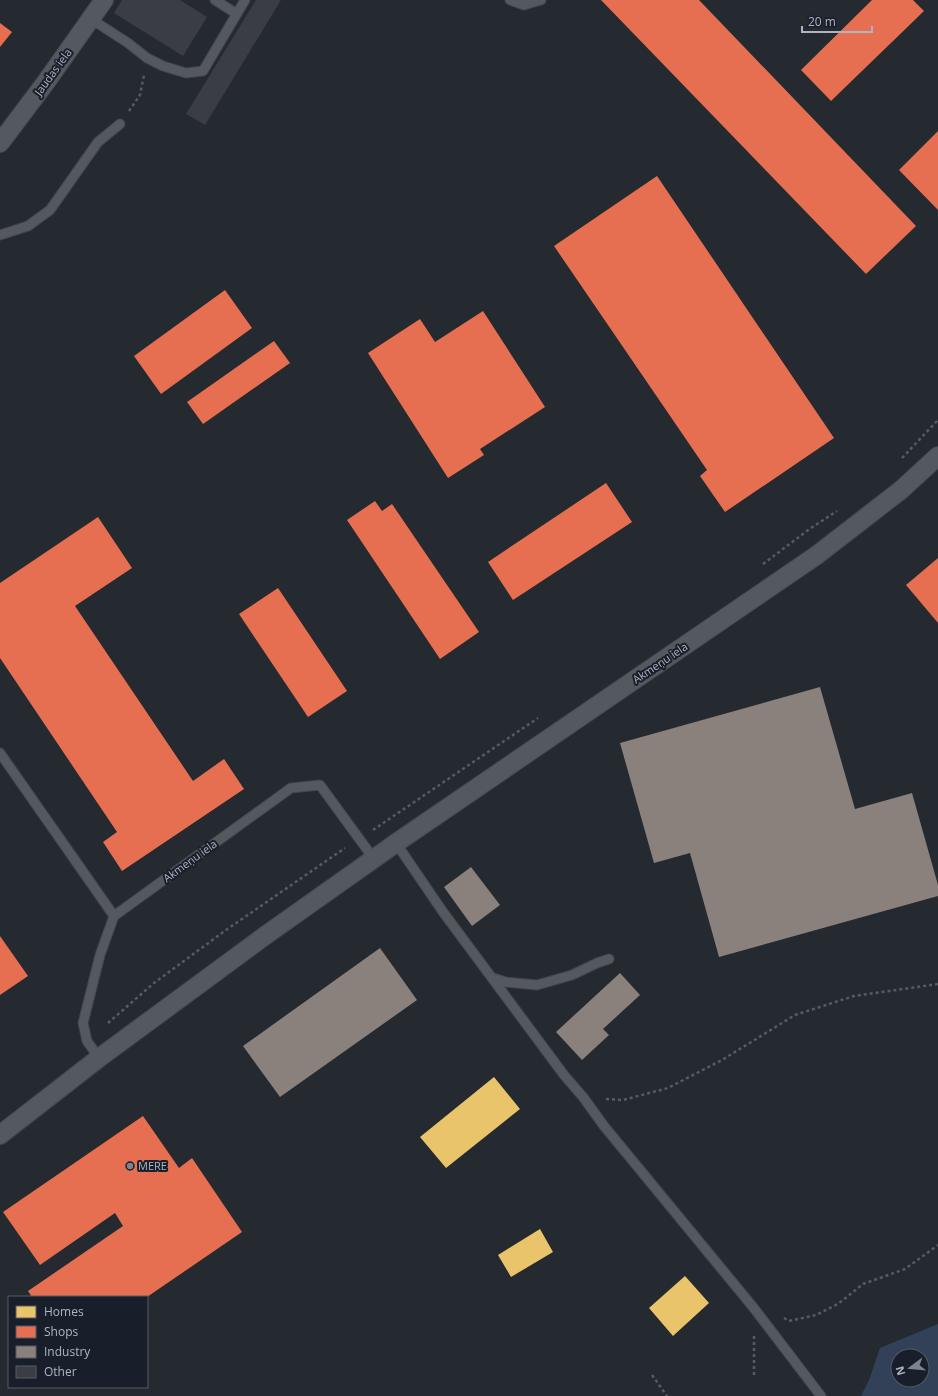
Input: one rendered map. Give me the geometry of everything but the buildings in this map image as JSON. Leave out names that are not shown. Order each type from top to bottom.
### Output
[{"type":"street","name":"Jaudas iela","points":[[0,144],[104,0]]},
{"type":"street","name":"Akmeņu iela","points":[[0,1135],[99,1058],[396,843],[817,555],[900,490],[938,456]]},
{"type":"lane","points":[[215,0],[237,14]]},
{"type":"lane","points":[[91,19],[128,43],[147,58],[163,66],[186,73],[203,70],[245,0]]},
{"type":"lane","points":[[510,0],[524,5],[541,0]]},
{"type":"lane","points":[[0,235],[28,226],[50,210],[98,142],[120,124]]},
{"type":"lane","points":[[0,753],[114,916],[100,955],[83,1023],[87,1041],[99,1058]]},
{"type":"lane","name":"Akmeņu iela","points":[[114,916],[291,788],[320,785],[374,859]]},
{"type":"lane","points":[[396,843],[443,912],[564,1074],[604,1126],[753,1307],[821,1396]]},
{"type":"lane","points":[[493,978],[506,982],[537,985],[572,975],[609,959]]},
{"type":"path","points":[[120,124],[140,95],[147,58]]},
{"type":"path","points":[[583,1097],[623,1100],[668,1088],[722,1060],[795,1015],[854,996],[938,984]]},
{"type":"path","points":[[754,1376],[753,1307],[789,1321],[816,1315],[838,1304],[863,1284],[905,1269],[938,1245]]},
{"type":"path","points":[[652,1375],[667,1396]]},
{"type":"water","points":[[938,1324],[938,1396],[861,1396],[869,1380],[880,1348]]},
{"type":"place","name":"MERE","points":[[130,1166]]}]
